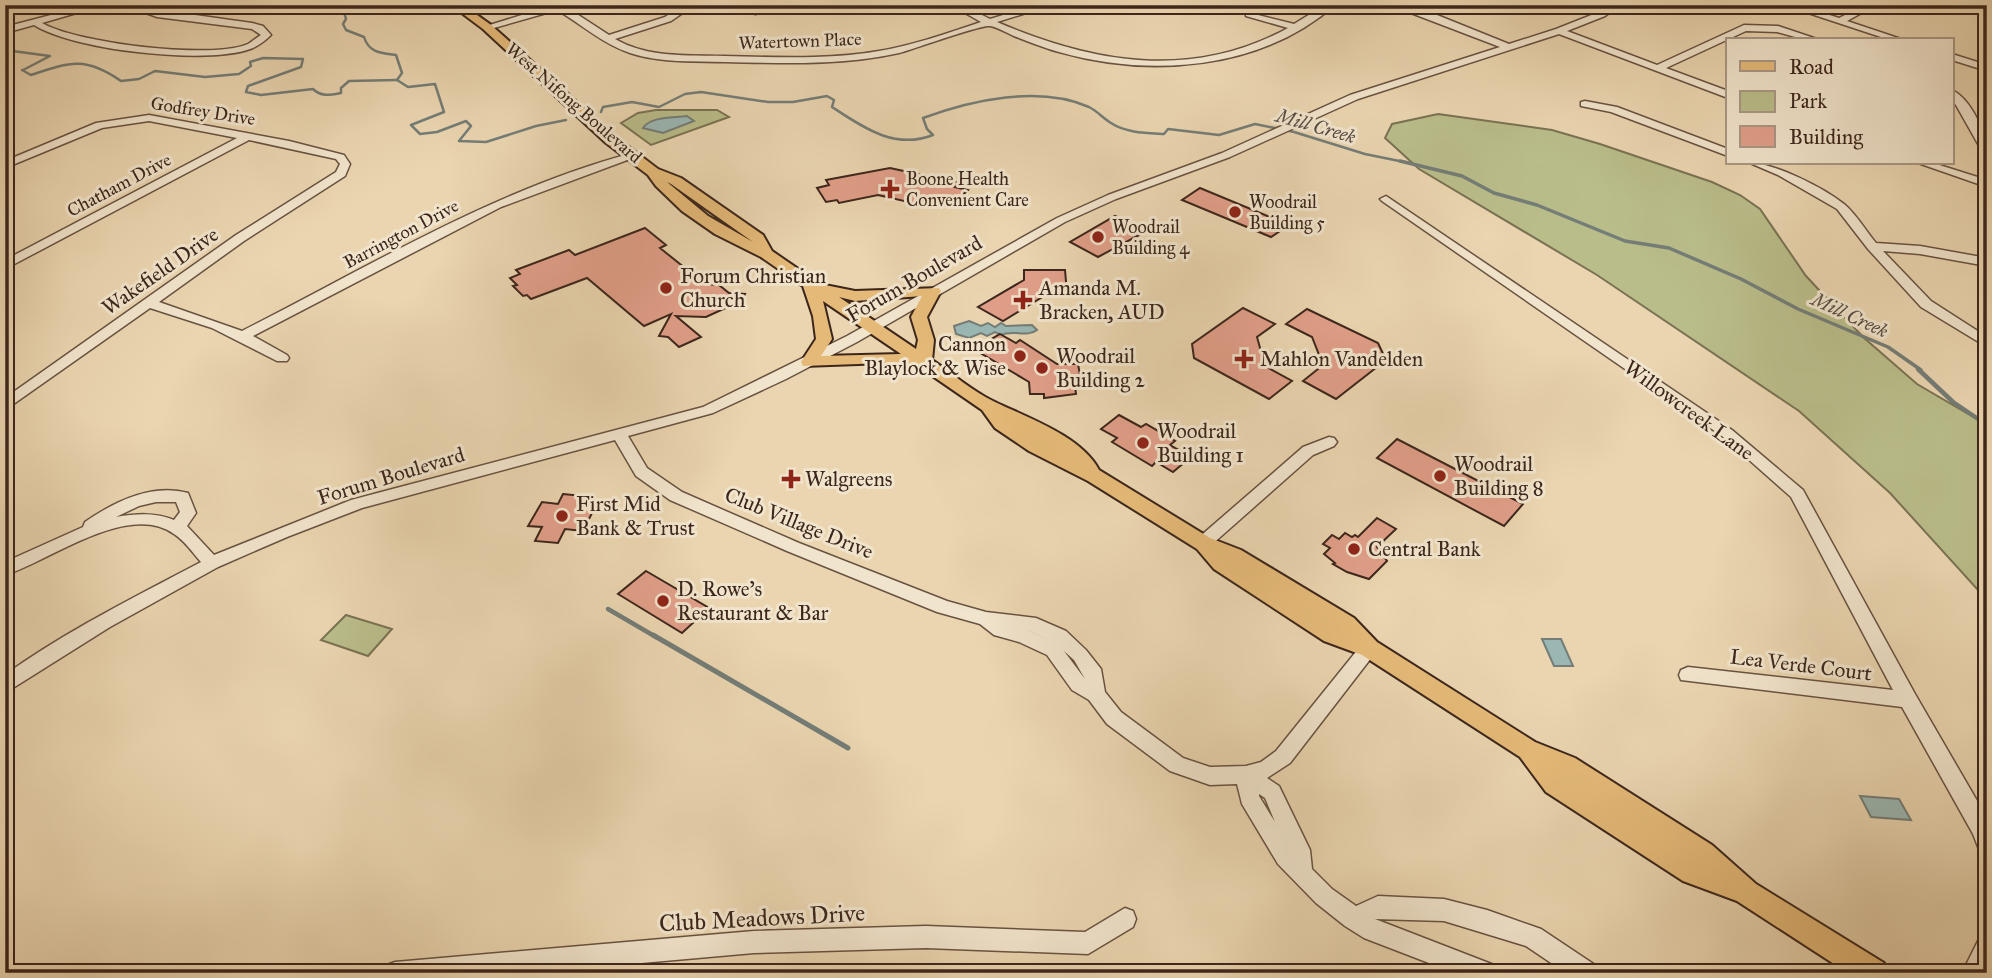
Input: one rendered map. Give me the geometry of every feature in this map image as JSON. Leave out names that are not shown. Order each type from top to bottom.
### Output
[{"type":"main road","name":"West Nifong Boulevard","points":[[460,6],[488,27],[611,140],[653,172],[677,181],[758,238],[766,254]]},
{"type":"main road","name":"West Nifong Boulevard","points":[[653,172],[659,185],[675,198],[741,244],[766,254],[988,406],[1001,424],[1036,447],[1095,476],[1203,543],[1221,564],[1332,635],[1369,648],[1527,749],[1555,784],[1692,872],[1747,893],[1874,973]]},
{"type":"main road","points":[[675,198],[685,197],[705,210],[725,215]]},
{"type":"main road","points":[[810,285],[855,296],[933,291]]},
{"type":"main road","points":[[809,362],[824,340],[821,316],[810,285]]},
{"type":"main road","points":[[809,362],[886,358],[923,362],[926,340],[919,317],[933,291]]},
{"type":"street","points":[[5,30],[100,5]]},
{"type":"street","points":[[35,22],[51,32],[67,37],[197,54],[221,54],[257,43],[265,35],[260,28],[157,14],[128,5]]},
{"type":"street","points":[[608,38],[668,19],[690,5]]},
{"type":"street","points":[[712,5],[756,11]]},
{"type":"street","points":[[955,5],[985,22],[1053,50],[1083,58],[1162,63],[1217,58],[1251,48],[1331,5]]},
{"type":"street","name":"Watertown Place","points":[[561,6],[623,47],[666,58],[839,60],[921,45],[985,22],[1048,5]]},
{"type":"street","points":[[1394,5],[1434,17],[1508,47]]},
{"type":"street","points":[[1788,5],[1893,38]]},
{"type":"street","points":[[1840,21],[1872,5]]},
{"type":"street","points":[[488,27],[561,6]]},
{"type":"street","name":"Forum Boulevard","points":[[5,685],[104,622],[212,563],[357,504],[708,410],[809,362],[1061,220],[1112,197],[1226,155],[1354,97],[1559,31],[1611,6]]},
{"type":"street","points":[[1250,14],[1294,27]]},
{"type":"street","points":[[1656,69],[1744,28],[1778,29],[1808,38]]},
{"type":"street","points":[[1559,31],[1726,94]]},
{"type":"street","points":[[1954,58],[1987,68]]},
{"type":"street","points":[[1954,95],[1960,100],[1987,151]]},
{"type":"street","points":[[1585,104],[1613,109],[1726,152]]},
{"type":"street","name":"Godfrey Drive","points":[[5,165],[90,129],[121,120],[166,119],[340,157],[345,164],[341,174]]},
{"type":"street","name":"Chatham Drive","points":[[5,265],[248,136]]},
{"type":"street","name":"Barrington Drive","points":[[245,335],[497,205],[578,175],[599,172],[633,156]]},
{"type":"street","points":[[1758,164],[1782,173],[1841,206],[1872,246],[1926,304],[1987,344]]},
{"type":"street","points":[[1926,164],[1987,184]]},
{"type":"street","points":[[1973,180],[1987,167]]},
{"type":"street","name":"Wakefield Drive","points":[[5,405],[240,238],[341,174]]},
{"type":"street","name":"Willowcreek Lane","points":[[1386,200],[1727,433],[1797,494],[1908,700],[1983,831],[1987,845]]},
{"type":"street","points":[[1872,246],[1920,250],[1987,262]]},
{"type":"street","points":[[148,303],[205,319],[245,335],[282,358]]},
{"type":"street","name":"Club Village Drive","points":[[620,434],[641,472],[659,487],[676,496],[920,598],[986,619],[1000,630],[1023,636],[1053,650],[1079,685],[1096,694],[1114,718],[1177,765],[1210,776],[1246,775],[1267,769],[1283,757],[1369,648]]},
{"type":"street","points":[[1203,543],[1308,451],[1329,442]]},
{"type":"street","points":[[5,569],[86,530],[126,504],[141,498],[162,495],[182,497],[188,513],[177,527]]},
{"type":"street","points":[[86,530],[130,522],[160,521],[177,527],[212,563]]},
{"type":"street","name":"Lea Verde Court","points":[[1688,675],[1908,700]]},
{"type":"street","points":[[1246,775],[1249,798],[1286,857],[1324,896],[1372,930],[1486,973]]},
{"type":"street","points":[[1353,918],[1378,907],[1444,911],[1466,916],[1533,937],[1587,973]]},
{"type":"street","name":"Club Meadows Drive","points":[[395,973],[754,942],[926,937],[1088,943],[1125,919]]},
{"type":"street","points":[[1973,973],[1987,947]]},
{"type":"green space","points":[[656,110],[717,110],[729,117],[651,145],[621,123],[638,113]]},
{"type":"green space","points":[[1438,114],[1552,130],[1600,144],[1712,182],[1740,195],[1760,209],[1806,276],[1863,337],[1917,384],[1987,425],[1987,600],[1890,493],[1799,411],[1597,275],[1419,169],[1385,138],[1392,124]]},
{"type":"green space","points":[[346,615],[392,629],[368,656],[321,640]]},
{"type":"water","points":[[687,116],[694,121],[663,133],[643,128],[657,119]]},
{"type":"water","points":[[969,321],[981,326],[988,323],[995,327],[1001,323],[1006,326],[1032,325],[1037,330],[1001,335],[995,332],[987,336],[981,333],[969,338],[956,334],[954,326]]},
{"type":"water","points":[[1542,639],[1561,639],[1573,666],[1554,666]]},
{"type":"water","points":[[1860,796],[1899,799],[1911,820],[1871,817]]},
{"type":"building","name":"Boone Health Convenient Care","points":[[890,168],[958,183],[955,187],[968,190],[952,207],[939,204],[935,208],[878,195],[839,203],[837,200],[826,202],[817,188],[829,185],[826,180]]},
{"type":"building","name":"Woodrail Building 5","points":[[1200,188],[1289,225],[1271,237],[1182,200]]},
{"type":"building","name":"Woodrail Building 4","points":[[1115,216],[1144,230],[1141,232],[1143,233],[1098,257],[1070,242]]},
{"type":"building","name":"Forum Christian Church","points":[[645,228],[666,245],[660,248],[705,284],[719,285],[729,293],[745,294],[739,306],[732,305],[706,317],[676,316],[701,337],[679,347],[668,337],[659,336],[671,314],[644,326],[587,278],[531,299],[527,295],[523,296],[513,286],[517,285],[510,278],[520,274],[516,270],[569,250],[575,255]]},
{"type":"building","points":[[1024,270],[1065,270],[1067,293],[1049,293],[1003,321],[978,307],[1024,280]]},
{"type":"building","points":[[1243,308],[1275,324],[1257,337],[1265,366],[1292,381],[1269,399],[1194,358],[1192,344]]},
{"type":"building","points":[[1307,309],[1378,343],[1386,360],[1336,399],[1303,381],[1323,365],[1312,337],[1286,324]]},
{"type":"building","name":"Woodrail Building 2","points":[[1000,334],[1016,343],[1020,340],[1057,364],[1078,364],[1082,386],[1075,386],[1076,394],[1044,398],[1044,394],[1030,394],[1029,382],[977,351]]},
{"type":"building","name":"Woodrail Building 1","points":[[1119,415],[1141,427],[1146,424],[1175,441],[1170,445],[1191,457],[1173,472],[1156,462],[1152,466],[1112,442],[1117,438],[1101,429]]},
{"type":"building","name":"Woodrail Building 8","points":[[1397,439],[1523,504],[1504,526],[1377,458]]},
{"type":"building","name":"First Mid Bank & Trust","points":[[563,494],[583,496],[579,504],[596,505],[583,531],[565,529],[558,543],[535,541],[542,527],[528,526],[542,502],[558,504]]},
{"type":"building","name":"Central Bank","points":[[1377,518],[1396,529],[1377,547],[1387,561],[1369,579],[1347,572],[1333,564],[1335,563],[1324,554],[1330,548],[1323,544],[1332,535],[1339,539],[1345,533],[1358,537]]},
{"type":"building","name":"D. Rowe's Restaurant & Bar","points":[[646,571],[709,608],[682,633],[618,594]]},
{"type":"waterway","name":"Mill Creek","points":[[337,5],[344,12],[346,19],[343,24],[346,30],[364,37],[376,51],[396,55],[402,73],[397,80]]},
{"type":"waterway","points":[[5,50],[50,56],[23,70]]},
{"type":"waterway","points":[[22,70],[31,75],[67,65],[87,65],[121,81],[139,79],[155,71],[205,77],[239,74],[251,66],[250,62],[263,58],[303,59],[301,67],[248,86],[246,92],[261,95],[313,89],[322,94],[333,94],[341,93],[341,88],[349,81],[397,80]]},
{"type":"waterway","name":"Mill Creek","points":[[397,80],[408,87],[435,84],[444,112],[411,125],[420,134],[437,132],[466,121],[471,126],[459,141],[486,142],[536,126],[566,120]]},
{"type":"waterway","name":"Mill Creek","points":[[601,112],[603,107],[632,102],[659,107],[685,94],[701,92],[768,102],[793,102],[827,96],[834,100],[832,107],[868,129],[906,140],[933,135],[927,129],[923,118],[942,111],[1006,98],[1049,97],[1070,100],[1089,107],[1117,126],[1137,132],[1164,134],[1168,129],[1219,135],[1255,124],[1404,162]]},
{"type":"waterway","name":"Mill Creek","points":[[1400,161],[1404,162]]},
{"type":"waterway","name":"Mill Creek","points":[[1404,162],[1409,163]]},
{"type":"waterway","name":"Mill Creek","points":[[1404,162],[1462,176],[1494,193],[1537,205],[1625,241],[1669,248],[1741,279],[1798,309],[1888,347],[1921,370]]},
{"type":"waterway","name":"Mill Creek","points":[[1918,369],[1953,402],[1987,425]]},
{"type":"waterway","points":[[608,609],[656,637]]},
{"type":"waterway","points":[[653,635],[848,748]]},
{"type":"place","name":"Boone Health Convenient Care","points":[[890,189]]},
{"type":"place","name":"Woodrail Building 5","points":[[1235,212]]},
{"type":"place","name":"Woodrail Building 4","points":[[1098,237]]},
{"type":"place","name":"Forum Christian Church","points":[[666,288]]},
{"type":"place","name":"Amanda M. Bracken, AUD","points":[[1023,300]]},
{"type":"place","name":"Cannon Blaylock & Wise","points":[[1020,356]]},
{"type":"place","name":"Mahlon Vandelden","points":[[1244,359]]},
{"type":"place","name":"Woodrail Building 2","points":[[1042,368]]},
{"type":"place","name":"Woodrail Building 1","points":[[1143,443]]},
{"type":"place","name":"Woodrail Building 8","points":[[1440,476]]},
{"type":"place","name":"Walgreens","points":[[791,479]]},
{"type":"place","name":"First Mid Bank & Trust","points":[[562,516]]},
{"type":"place","name":"Central Bank","points":[[1354,549]]},
{"type":"place","name":"D. Rowe's Restaurant & Bar","points":[[663,601]]}]
